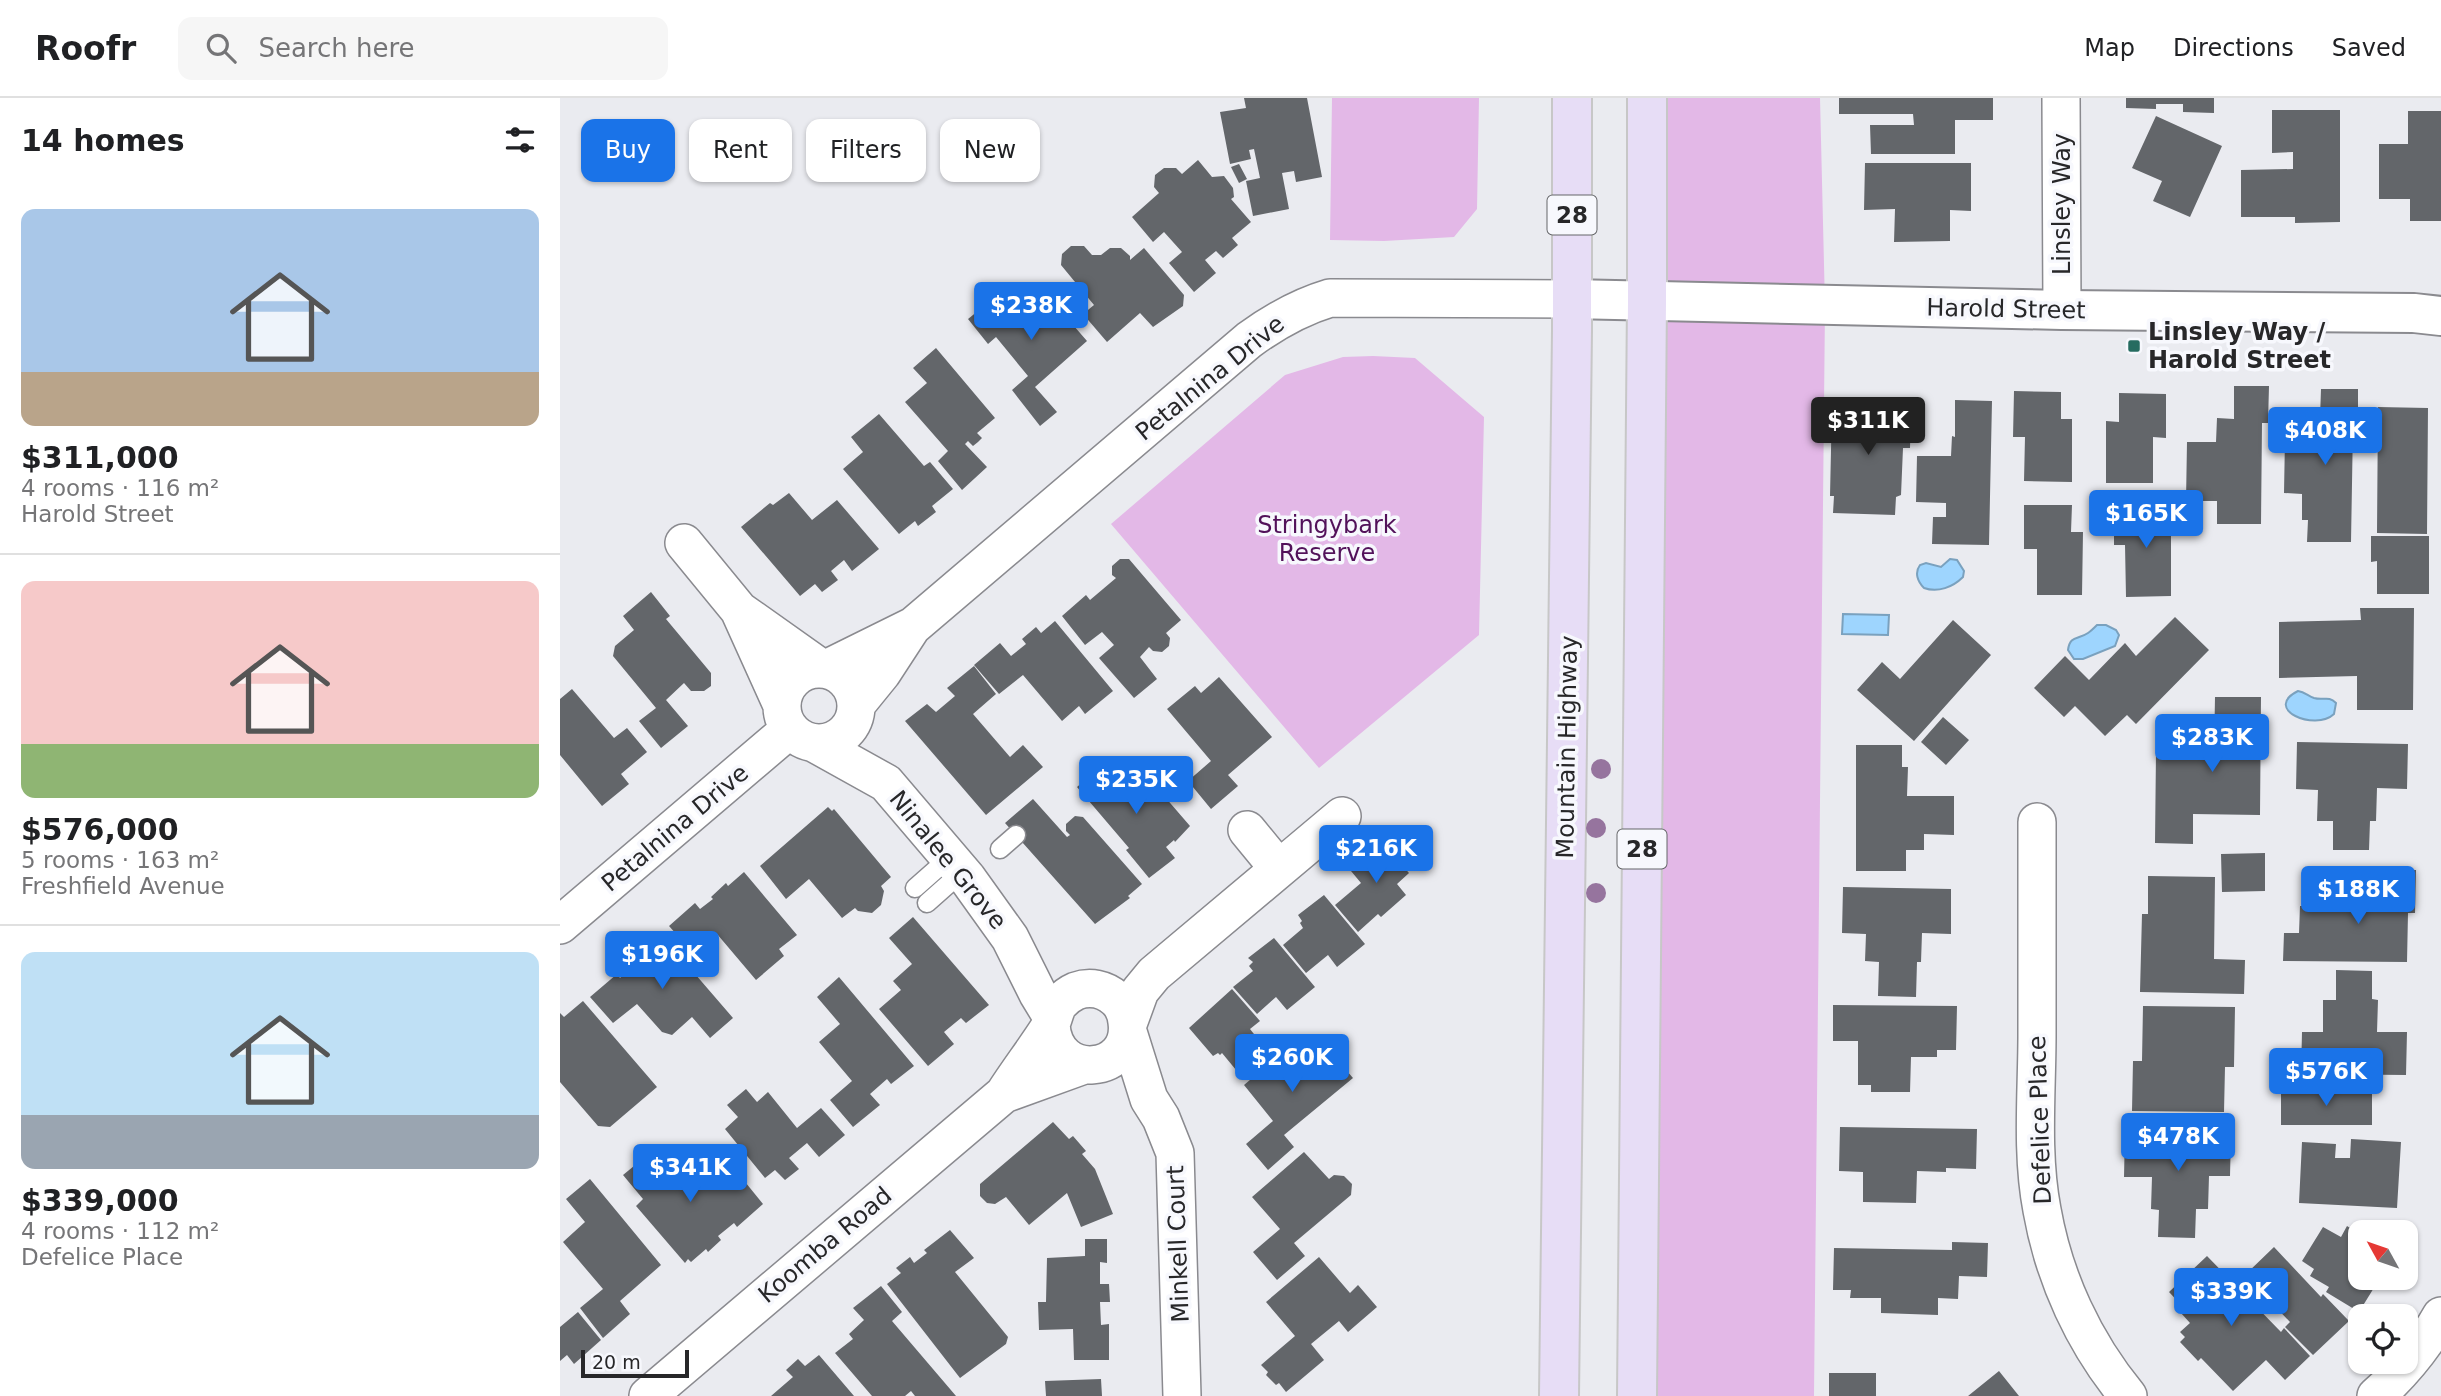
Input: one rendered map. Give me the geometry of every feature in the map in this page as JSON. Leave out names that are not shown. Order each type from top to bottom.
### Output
[{"type":"main road","name":"Mountain Highway","points":[[1559,1396],[1572,98]]},
{"type":"main road","name":"28","points":[[1637,1396],[1647,98]]},
{"type":"street","name":"Linsley Way","points":[[2062,98],[2062,310]]},
{"type":"street","name":"Petalnina Drive","points":[[823,668],[912,627],[1249,340],[1276,321],[1307,305],[1330,298],[1352,296],[1571,299]]},
{"type":"street","name":"Harold Street","points":[[1571,299],[2062,310],[2414,313],[2441,316]]},
{"type":"street","points":[[684,543],[739,610],[795,725],[836,740],[852,724],[856,709],[854,692],[847,681],[838,673],[823,668],[739,610]]},
{"type":"street","name":"Petalnina Drive","points":[[856,709],[912,627]]},
{"type":"street","points":[[795,725],[784,691],[790,681],[799,674],[823,668]]},
{"type":"street","name":"Ninalee Grove","points":[[856,709],[872,741],[886,783]]},
{"type":"street","name":"Petalnina Drive","points":[[560,925],[795,725]]},
{"type":"street","name":"Ninalee Grove","points":[[795,725],[886,783],[956,865],[1010,938],[1052,1021]]},
{"type":"street","points":[[1087,1066],[1101,1064],[1120,1052],[1140,991],[1154,974],[1342,816]]},
{"type":"street","name":"Defelice Place","points":[[2037,822],[2036,1116],[2041,1210],[2065,1292],[2091,1344],[2128,1396]]},
{"type":"street","points":[[1247,830],[1279,869]]},
{"type":"street","name":"Ninalee Grove","points":[[1010,938],[1060,973],[1099,990]]},
{"type":"street","points":[[1149,1099],[1063,1056],[1052,1036],[1052,1021],[1064,998],[1074,992],[1099,990],[1154,974]]},
{"type":"street","points":[[1099,990],[1120,1003],[1128,1028]]},
{"type":"street","name":"Koomba Road","points":[[648,1396],[1004,1094],[1052,1021]]},
{"type":"street","name":"Minkell Court","points":[[1128,1028],[1149,1099],[1161,1118],[1175,1153],[1182,1396]]},
{"type":"street","name":"Koomba Road","points":[[1004,1094],[1087,1066]]},
{"type":"street","points":[[2376,1396],[2405,1367],[2429,1337],[2441,1316]]},
{"type":"lane","points":[[1000,849],[1016,835]]},
{"type":"lane","points":[[915,888],[956,865]]},
{"type":"lane","points":[[927,903],[956,865]]},
{"type":"green space","points":[[1332,98],[1479,98],[1477,209],[1454,237],[1384,241],[1330,240]]},
{"type":"green space","points":[[1647,98],[1820,98],[1825,306],[1814,1396],[1638,1396]]},
{"type":"green space","name":"Stringybark Reserve","points":[[1343,357],[1415,358],[1484,417],[1479,635],[1319,768],[1111,524],[1285,375]]},
{"type":"water","points":[[1950,559],[1957,560],[1964,571],[1963,577],[1945,588],[1924,588],[1918,577],[1920,565],[1926,563],[1941,567]]},
{"type":"water","points":[[1843,614],[1889,615],[1888,635],[1842,634]]},
{"type":"water","points":[[2097,625],[2106,625],[2116,630],[2119,635],[2115,646],[2083,659],[2074,659],[2068,650],[2071,642]]},
{"type":"water","points":[[2298,691],[2314,698],[2333,701],[2336,703],[2334,714],[2315,721],[2295,716],[2286,705],[2288,698]]},
{"type":"building","points":[[1244,98],[1307,98],[1322,177],[1296,182],[1294,171],[1282,173],[1289,209],[1253,216],[1246,181],[1260,178],[1254,149],[1249,150],[1251,159],[1230,164],[1220,112],[1246,108]]},
{"type":"building","points":[[1839,98],[1993,98],[1993,120],[1955,120],[1955,154],[1871,154],[1870,125],[1914,125],[1913,114],[1839,114]]},
{"type":"building","points":[[2126,98],[2214,98],[2214,113],[2183,112],[2183,104],[2156,104],[2156,109],[2126,108]]},
{"type":"building","points":[[2272,110],[2340,110],[2340,222],[2295,223],[2295,217],[2241,217],[2241,170],[2293,169],[2293,152],[2272,153]]},
{"type":"building","points":[[2408,111],[2441,111],[2441,221],[2410,221],[2410,199],[2379,199],[2379,144],[2408,144]]},
{"type":"building","points":[[2156,116],[2222,146],[2190,217],[2153,201],[2162,181],[2132,168]]},
{"type":"building","points":[[1198,160],[1212,177],[1224,176],[1233,188],[1234,197],[1231,199],[1251,222],[1232,238],[1238,245],[1223,258],[1216,251],[1205,260],[1216,273],[1194,292],[1169,263],[1182,252],[1164,232],[1153,242],[1132,217],[1159,193],[1154,187],[1155,175],[1164,168],[1176,168],[1182,174]]},
{"type":"building","points":[[1865,163],[1971,163],[1971,211],[1950,210],[1950,241],[1894,242],[1895,209],[1864,210]]},
{"type":"building","points":[[1239,164],[1247,179],[1239,183],[1231,167]]},
{"type":"building","points":[[1071,246],[1084,246],[1092,255],[1101,255],[1110,248],[1121,248],[1130,256],[1130,260],[1144,248],[1184,295],[1183,306],[1153,327],[1140,313],[1107,342],[1083,314],[1094,305],[1061,265],[1062,254]]},
{"type":"building","points":[[1040,287],[1087,341],[1035,387],[1057,412],[1040,426],[1012,390],[1028,376],[996,337],[988,344],[968,319],[999,294],[1004,301],[1023,301]]},
{"type":"building","points":[[936,348],[995,418],[977,433],[982,438],[978,442],[973,446],[968,441],[965,444],[987,467],[962,490],[938,461],[948,451],[905,402],[927,383],[913,368]]},
{"type":"building","points":[[2234,386],[2269,386],[2268,423],[2262,423],[2261,524],[2217,524],[2217,501],[2186,501],[2187,442],[2216,442],[2217,418],[2234,419]]},
{"type":"building","points":[[2321,389],[2358,389],[2358,425],[2353,425],[2351,542],[2307,542],[2308,520],[2302,520],[2302,494],[2284,493],[2285,438],[2301,438],[2302,417],[2320,418]]},
{"type":"building","points":[[2014,391],[2061,392],[2061,419],[2072,419],[2072,482],[2024,481],[2025,437],[2013,437]]},
{"type":"building","points":[[2119,393],[2166,394],[2166,438],[2153,437],[2153,483],[2106,483],[2106,421],[2119,422]]},
{"type":"building","points":[[1955,400],[1992,401],[1989,545],[1932,544],[1933,517],[1946,517],[1946,503],[1916,502],[1917,456],[1951,456],[1952,436],[1955,437]]},
{"type":"building","points":[[1832,404],[1911,406],[1910,448],[1903,448],[1901,495],[1896,497],[1895,515],[1833,513],[1834,496],[1830,496]]},
{"type":"building","points":[[2378,407],[2428,408],[2427,534],[2377,533]]},
{"type":"building","points":[[879,414],[924,466],[930,462],[953,489],[932,506],[936,512],[918,526],[915,521],[899,534],[843,469],[863,452],[851,437]]},
{"type":"building","points":[[789,493],[812,520],[837,500],[879,549],[852,571],[844,560],[831,571],[838,580],[822,592],[815,584],[800,596],[741,527],[770,503],[773,505]]},
{"type":"building","points":[[2024,505],[2072,505],[2071,532],[2083,532],[2082,595],[2037,595],[2037,549],[2024,549]]},
{"type":"building","points":[[2124,507],[2171,507],[2171,596],[2126,597],[2125,545],[2114,545],[2114,514],[2124,514]]},
{"type":"building","points":[[2371,536],[2429,536],[2429,594],[2377,594],[2377,561],[2371,562]]},
{"type":"building","points":[[1120,559],[1129,559],[1181,620],[1166,633],[1170,638],[1169,646],[1162,652],[1153,651],[1149,647],[1140,657],[1157,679],[1134,698],[1099,658],[1114,645],[1102,632],[1085,645],[1062,616],[1086,595],[1090,600],[1116,578],[1112,575],[1112,566]]},
{"type":"building","points":[[651,592],[670,616],[666,619],[711,673],[711,686],[704,691],[691,691],[684,683],[666,700],[688,726],[661,748],[639,721],[656,708],[613,656],[615,646],[634,630],[623,616]]},
{"type":"building","points":[[2360,608],[2414,608],[2413,710],[2357,710],[2357,676],[2279,678],[2279,622],[2361,620]]},
{"type":"building","points":[[2175,617],[2209,650],[2136,724],[2127,715],[2105,736],[2075,706],[2064,717],[2034,688],[2065,656],[2089,680],[2125,643],[2136,656]]},
{"type":"building","points":[[1953,620],[1991,655],[1914,741],[1857,690],[1882,662],[1900,679]]},
{"type":"building","points":[[1055,621],[1113,691],[1085,714],[1079,706],[1062,721],[1023,675],[999,694],[974,665],[1000,643],[1011,656],[1026,644],[1022,639],[1036,627],[1041,633]]},
{"type":"building","points":[[974,666],[996,694],[973,714],[1010,757],[1023,745],[1043,767],[986,815],[905,721],[927,704],[936,712],[955,696],[947,688]]},
{"type":"building","points":[[1219,677],[1272,737],[1228,775],[1238,786],[1211,809],[1188,781],[1211,761],[1167,709],[1195,686],[1201,693]]},
{"type":"building","points":[[572,689],[614,738],[627,728],[647,752],[621,774],[629,784],[602,806],[560,755],[560,699]]},
{"type":"building","points":[[2215,697],[2261,697],[2260,815],[2193,814],[2193,844],[2155,843],[2156,752],[2214,753]]},
{"type":"building","points":[[1943,717],[1969,740],[1946,765],[1921,742]]},
{"type":"building","points":[[2297,742],[2408,744],[2407,789],[2377,788],[2376,821],[2370,821],[2369,850],[2333,850],[2333,821],[2317,821],[2318,790],[2296,789]]},
{"type":"building","points":[[1856,745],[1902,745],[1902,767],[1908,767],[1907,796],[1954,796],[1954,835],[1924,834],[1924,850],[1906,850],[1906,871],[1856,871]]},
{"type":"building","points":[[1106,762],[1119,778],[1129,769],[1146,788],[1152,782],[1190,826],[1175,842],[1174,840],[1166,847],[1175,858],[1149,878],[1126,850],[1129,848],[1077,787]]},
{"type":"building","points":[[1033,799],[1067,837],[1070,835],[1066,831],[1066,824],[1075,816],[1083,817],[1142,884],[1128,896],[1130,898],[1095,924],[1005,823]]},
{"type":"building","points":[[828,807],[832,811],[834,809],[891,877],[881,886],[884,891],[881,905],[872,913],[855,908],[842,918],[809,879],[786,899],[760,866]]},
{"type":"building","points":[[1393,836],[1409,855],[1400,863],[1409,873],[1397,884],[1406,895],[1381,917],[1378,914],[1358,932],[1335,905],[1361,883],[1351,871],[1369,856],[1365,853],[1376,844],[1379,847]]},
{"type":"building","points":[[2265,853],[2265,891],[2222,892],[2221,854]]},
{"type":"building","points":[[2376,869],[2416,870],[2415,913],[2408,913],[2407,962],[2283,961],[2284,933],[2299,933],[2300,906],[2376,907]]},
{"type":"building","points":[[744,872],[797,935],[779,949],[784,956],[756,980],[717,934],[694,954],[669,926],[695,903],[700,909],[713,899],[711,897],[726,883],[728,886]]},
{"type":"building","points":[[2148,876],[2215,877],[2214,959],[2245,960],[2244,994],[2140,992],[2142,914],[2148,914]]},
{"type":"building","points":[[1843,887],[1951,889],[1951,934],[1922,933],[1921,962],[1917,962],[1916,997],[1878,996],[1879,962],[1865,961],[1866,934],[1842,933]]},
{"type":"building","points":[[1324,895],[1365,944],[1337,967],[1328,955],[1306,973],[1283,945],[1303,928],[1298,915]]},
{"type":"building","points":[[913,917],[989,1005],[966,1023],[961,1018],[944,1032],[954,1044],[928,1066],[879,1009],[901,990],[893,981],[912,964],[889,938]]},
{"type":"building","points":[[658,931],[733,1018],[710,1038],[692,1017],[672,1035],[662,1032],[637,1004],[613,1023],[590,997],[617,974],[620,978],[632,967],[623,957]]},
{"type":"building","points":[[1274,938],[1315,987],[1287,1010],[1276,997],[1257,1014],[1233,987],[1253,971],[1249,966],[1253,962],[1248,958]]},
{"type":"building","points":[[2336,970],[2372,971],[2372,999],[2378,1000],[2377,1032],[2407,1032],[2406,1075],[2301,1074],[2302,1032],[2323,1032],[2323,1000],[2336,1000]]},
{"type":"building","points":[[839,977],[914,1066],[891,1084],[887,1079],[870,1094],[880,1105],[853,1127],[830,1100],[852,1081],[819,1042],[840,1024],[817,997]]},
{"type":"building","points":[[1232,989],[1260,1021],[1250,1029],[1269,1053],[1241,1076],[1222,1053],[1213,1056],[1189,1028]]},
{"type":"building","points":[[583,1001],[657,1087],[610,1127],[598,1126],[560,1082],[560,1013],[564,1017]]},
{"type":"building","points":[[1833,1005],[1957,1006],[1956,1050],[1937,1050],[1937,1057],[1911,1057],[1910,1092],[1871,1092],[1871,1085],[1858,1085],[1858,1041],[1833,1041]]},
{"type":"building","points":[[2143,1006],[2235,1007],[2234,1067],[2225,1067],[2224,1112],[2132,1111],[2133,1061],[2142,1061]]},
{"type":"building","points":[[1304,1034],[1322,1055],[1328,1049],[1353,1078],[1284,1135],[1294,1147],[1268,1170],[1246,1144],[1273,1121],[1244,1085]]},
{"type":"building","points":[[746,1089],[757,1102],[768,1092],[797,1128],[821,1108],[845,1135],[819,1157],[807,1143],[789,1158],[799,1169],[785,1180],[775,1170],[765,1178],[725,1129],[738,1117],[727,1105]]},
{"type":"building","points":[[2281,1091],[2372,1091],[2372,1125],[2281,1125]]},
{"type":"building","points":[[1053,1122],[1069,1139],[1073,1136],[1086,1151],[1082,1154],[1095,1169],[1113,1214],[1081,1227],[1067,1193],[1029,1225],[1006,1197],[995,1204],[987,1203],[980,1196],[980,1184]]},
{"type":"building","points":[[1840,1127],[1977,1129],[1976,1169],[1917,1171],[1916,1203],[1863,1202],[1863,1172],[1839,1171]]},
{"type":"building","points":[[2125,1131],[2231,1134],[2230,1176],[2209,1176],[2208,1209],[2196,1209],[2195,1238],[2158,1237],[2159,1210],[2151,1209],[2152,1177],[2124,1177]]},
{"type":"building","points":[[2351,1139],[2401,1142],[2397,1208],[2299,1203],[2302,1142],[2336,1144],[2335,1158],[2350,1158]]},
{"type":"building","points":[[656,1148],[686,1184],[699,1173],[702,1177],[718,1164],[730,1178],[737,1172],[763,1204],[737,1227],[734,1223],[718,1236],[721,1240],[708,1252],[706,1249],[691,1262],[688,1259],[685,1263],[636,1206],[643,1199],[623,1175]]},
{"type":"building","points":[[1304,1152],[1329,1179],[1334,1175],[1344,1176],[1352,1184],[1351,1195],[1294,1243],[1305,1256],[1277,1280],[1253,1252],[1280,1229],[1252,1197]]},
{"type":"building","points":[[590,1179],[661,1265],[620,1301],[630,1314],[603,1338],[580,1308],[603,1289],[563,1242],[585,1222],[566,1199]]},
{"type":"building","points":[[2347,1226],[2348,1290],[2373,1290],[2364,1304],[2348,1305],[2326,1292],[2329,1287],[2310,1276],[2314,1269],[2302,1261],[2323,1227],[2341,1237]]},
{"type":"building","points":[[950,1230],[974,1258],[955,1272],[1008,1337],[1006,1344],[960,1378],[887,1284],[901,1273],[896,1268],[910,1257],[914,1263],[927,1253],[924,1250]]},
{"type":"building","points":[[1085,1239],[1107,1239],[1107,1263],[1100,1262],[1100,1284],[1109,1284],[1110,1302],[1100,1302],[1101,1325],[1109,1324],[1109,1360],[1074,1360],[1073,1329],[1039,1330],[1038,1302],[1046,1302],[1047,1258],[1085,1256]]},
{"type":"building","points":[[1952,1242],[1988,1243],[1987,1277],[1959,1276],[1958,1299],[1938,1298],[1938,1315],[1881,1313],[1881,1298],[1850,1298],[1851,1290],[1833,1290],[1834,1248],[1952,1250]]},
{"type":"building","points":[[2274,1247],[2348,1322],[2313,1355],[2285,1327],[2290,1322],[2245,1275]]},
{"type":"building","points":[[2207,1256],[2281,1332],[2284,1328],[2310,1356],[2285,1380],[2266,1360],[2233,1391],[2201,1358],[2198,1361],[2180,1342],[2185,1337],[2180,1332],[2190,1323],[2181,1313],[2185,1309],[2169,1292]]},
{"type":"building","points":[[1319,1257],[1350,1293],[1358,1285],[1377,1307],[1348,1332],[1339,1321],[1311,1344],[1324,1360],[1286,1392],[1279,1383],[1276,1385],[1266,1375],[1268,1372],[1261,1365],[1295,1336],[1266,1302]]},
{"type":"building","points":[[881,1286],[902,1312],[892,1321],[956,1396],[915,1396],[911,1391],[905,1396],[872,1396],[835,1353],[853,1339],[849,1334],[864,1320],[853,1308]]},
{"type":"building","points":[[578,1312],[601,1340],[574,1364],[567,1355],[560,1361],[560,1327]]},
{"type":"building","points":[[819,1355],[854,1396],[771,1396],[793,1377],[786,1370],[798,1359],[805,1366]]},
{"type":"building","points":[[1999,1371],[2019,1396],[1968,1396]]},
{"type":"building","points":[[1829,1373],[1876,1373],[1876,1396],[1829,1396]]},
{"type":"building","points":[[1101,1379],[1102,1396],[1046,1396],[1045,1381]]},
{"type":"place","name":"Linsley Way / Harold Street","points":[[2134,346]]}]
